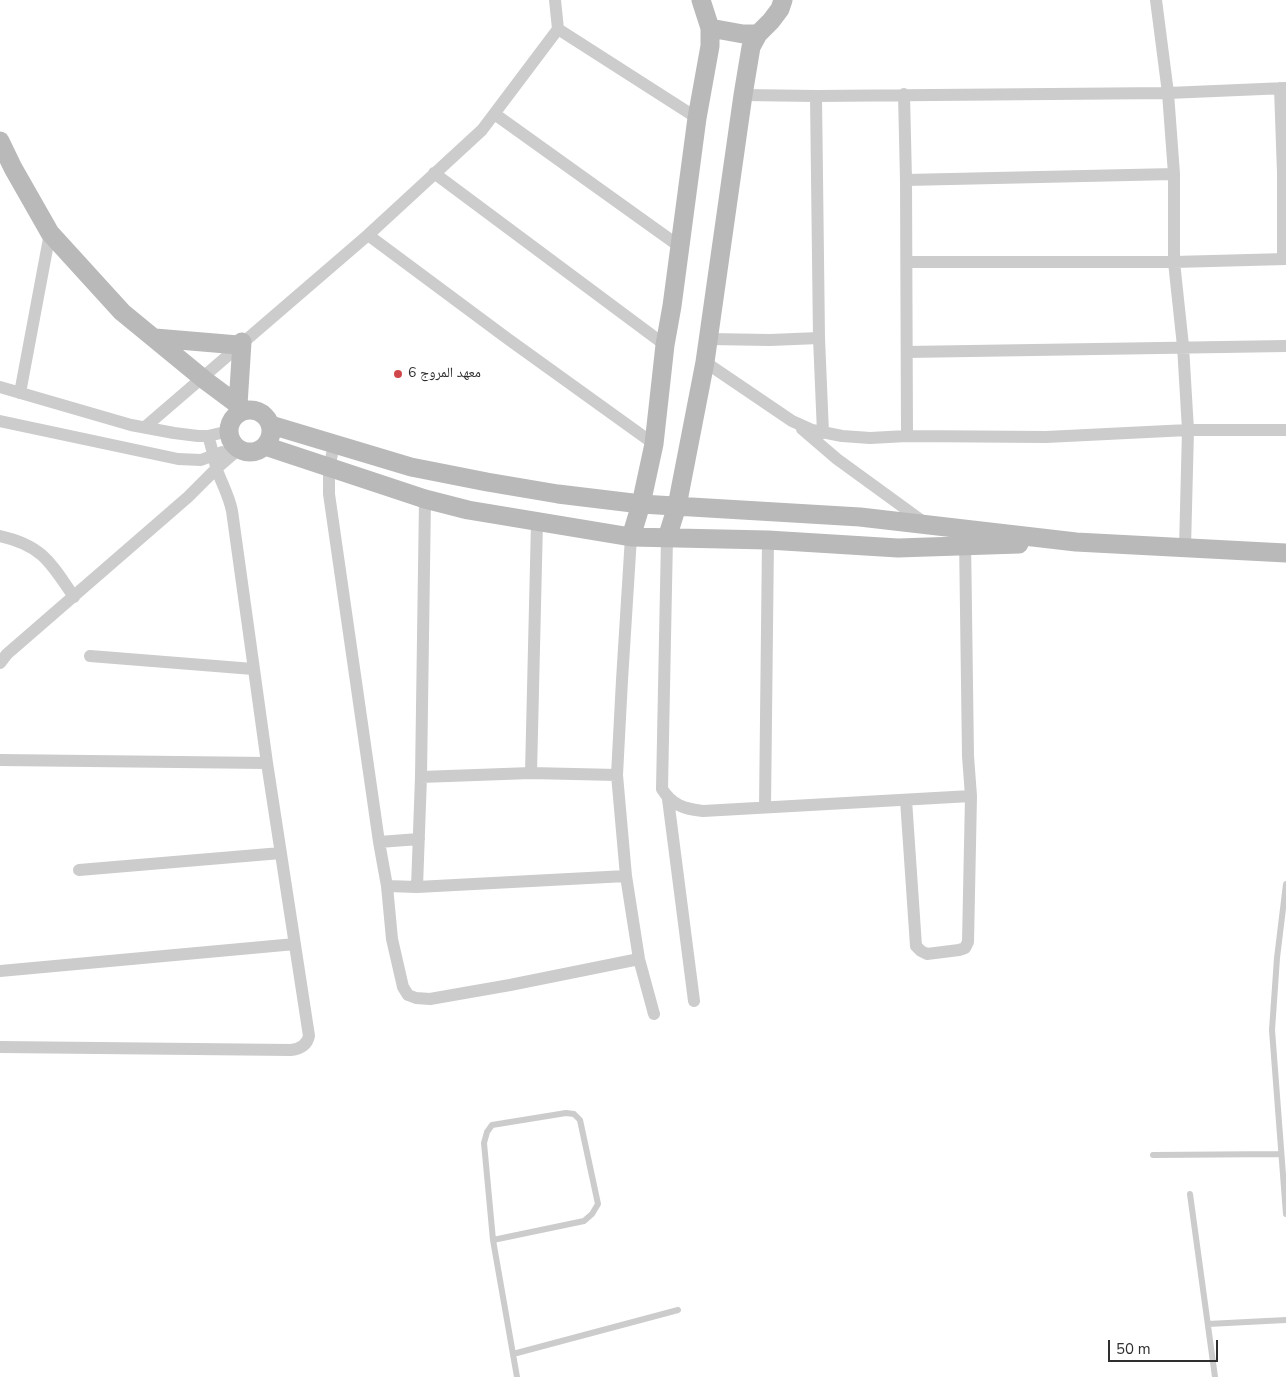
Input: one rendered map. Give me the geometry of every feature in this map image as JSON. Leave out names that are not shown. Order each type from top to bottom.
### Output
[{"type":"street","points":[[145,427],[204,379],[240,343],[368,235],[482,130],[496,114],[558,29],[555,0]]},
{"type":"street","points":[[654,1014],[639,959],[626,876],[617,774],[631,537],[641,504],[654,444],[696,118],[709,56],[710,28],[701,0]]},
{"type":"street","points":[[694,1001],[668,799],[662,789],[667,538],[677,506],[709,339],[751,47],[758,34],[780,9],[783,0]]},
{"type":"street","points":[[1156,0],[1168,93],[1174,174],[1174,262],[1183,346],[1188,430],[1185,548]]},
{"type":"street","points":[[710,28],[743,34],[758,34]]},
{"type":"street","points":[[558,29],[696,118]]},
{"type":"street","points":[[743,95],[1168,93],[1283,88],[1285,260],[907,262]]},
{"type":"street","points":[[904,94],[907,262],[907,436]]},
{"type":"street","points":[[816,96],[819,338],[823,433]]},
{"type":"street","points":[[496,114],[679,246]]},
{"type":"street","points":[[0,141],[50,233],[122,312],[204,379],[236,427],[250,452],[265,446],[271,436],[269,420],[261,412],[250,409],[236,427],[216,462],[188,497],[7,654],[0,663]]},
{"type":"street","points":[[434,173],[666,345]]},
{"type":"street","points":[[906,180],[1174,174]]},
{"type":"street","points":[[20,393],[50,233]]},
{"type":"street","points":[[368,235],[654,444]]},
{"type":"street","points":[[155,338],[240,343]]},
{"type":"street","points":[[709,339],[770,340],[819,338]]},
{"type":"street","points":[[236,427],[240,343]]},
{"type":"street","points":[[907,352],[1183,346],[1286,346]]},
{"type":"street","points":[[705,362],[792,421],[837,459],[925,523]]},
{"type":"street","points":[[0,387],[145,427],[187,436],[208,436],[236,427]]},
{"type":"street","points":[[0,420],[178,459],[216,462]]},
{"type":"street","points":[[792,421],[823,433],[852,437],[1046,437],[1188,430],[1286,430]]},
{"type":"street","points":[[271,425],[411,467],[558,494],[641,504],[860,517],[925,523],[965,537]]},
{"type":"street","points":[[0,1047],[291,1050],[304,1046],[308,1041],[309,1036],[253,669],[230,500],[208,436]]},
{"type":"street","points":[[334,445],[329,468],[328,494],[387,886],[392,939],[403,987],[408,995],[416,998],[430,999],[510,986],[639,959]]},
{"type":"street","points":[[265,446],[424,499],[468,510],[631,537],[768,540],[898,548],[965,537],[1286,553]]},
{"type":"street","points":[[418,887],[424,499]]},
{"type":"street","points":[[531,773],[538,522]]},
{"type":"street","points":[[0,536],[15,539],[41,553],[51,563],[74,597]]},
{"type":"street","points":[[906,800],[916,946],[927,954],[960,950],[965,948],[968,942],[971,796],[968,756],[965,537]]},
{"type":"street","points":[[765,807],[768,540]]},
{"type":"street","points":[[90,656],[253,669]]},
{"type":"street","points":[[0,760],[267,763]]},
{"type":"street","points":[[421,777],[531,773],[617,774]]},
{"type":"street","points":[[668,799],[690,810],[703,811],[971,796]]},
{"type":"street","points":[[379,842],[419,839]]},
{"type":"street","points":[[79,870],[281,853]]},
{"type":"street","points":[[387,886],[418,887],[626,876]]},
{"type":"street","points":[[0,971],[295,944]]},
{"type":"lane","points":[[1286,884],[1277,958],[1272,1030],[1286,1214]]},
{"type":"lane","points":[[493,1240],[584,1221],[592,1214],[598,1204],[580,1120],[574,1114],[566,1113],[492,1125],[487,1132],[484,1144],[493,1240],[517,1377]]},
{"type":"lane","points":[[1153,1155],[1280,1154]]},
{"type":"lane","points":[[1190,1194],[1215,1377]]},
{"type":"lane","points":[[512,1354],[678,1310]]},
{"type":"lane","points":[[1208,1324],[1286,1320]]},
{"type":"place","name":"معهد المروج 6","points":[[398,374]]}]
